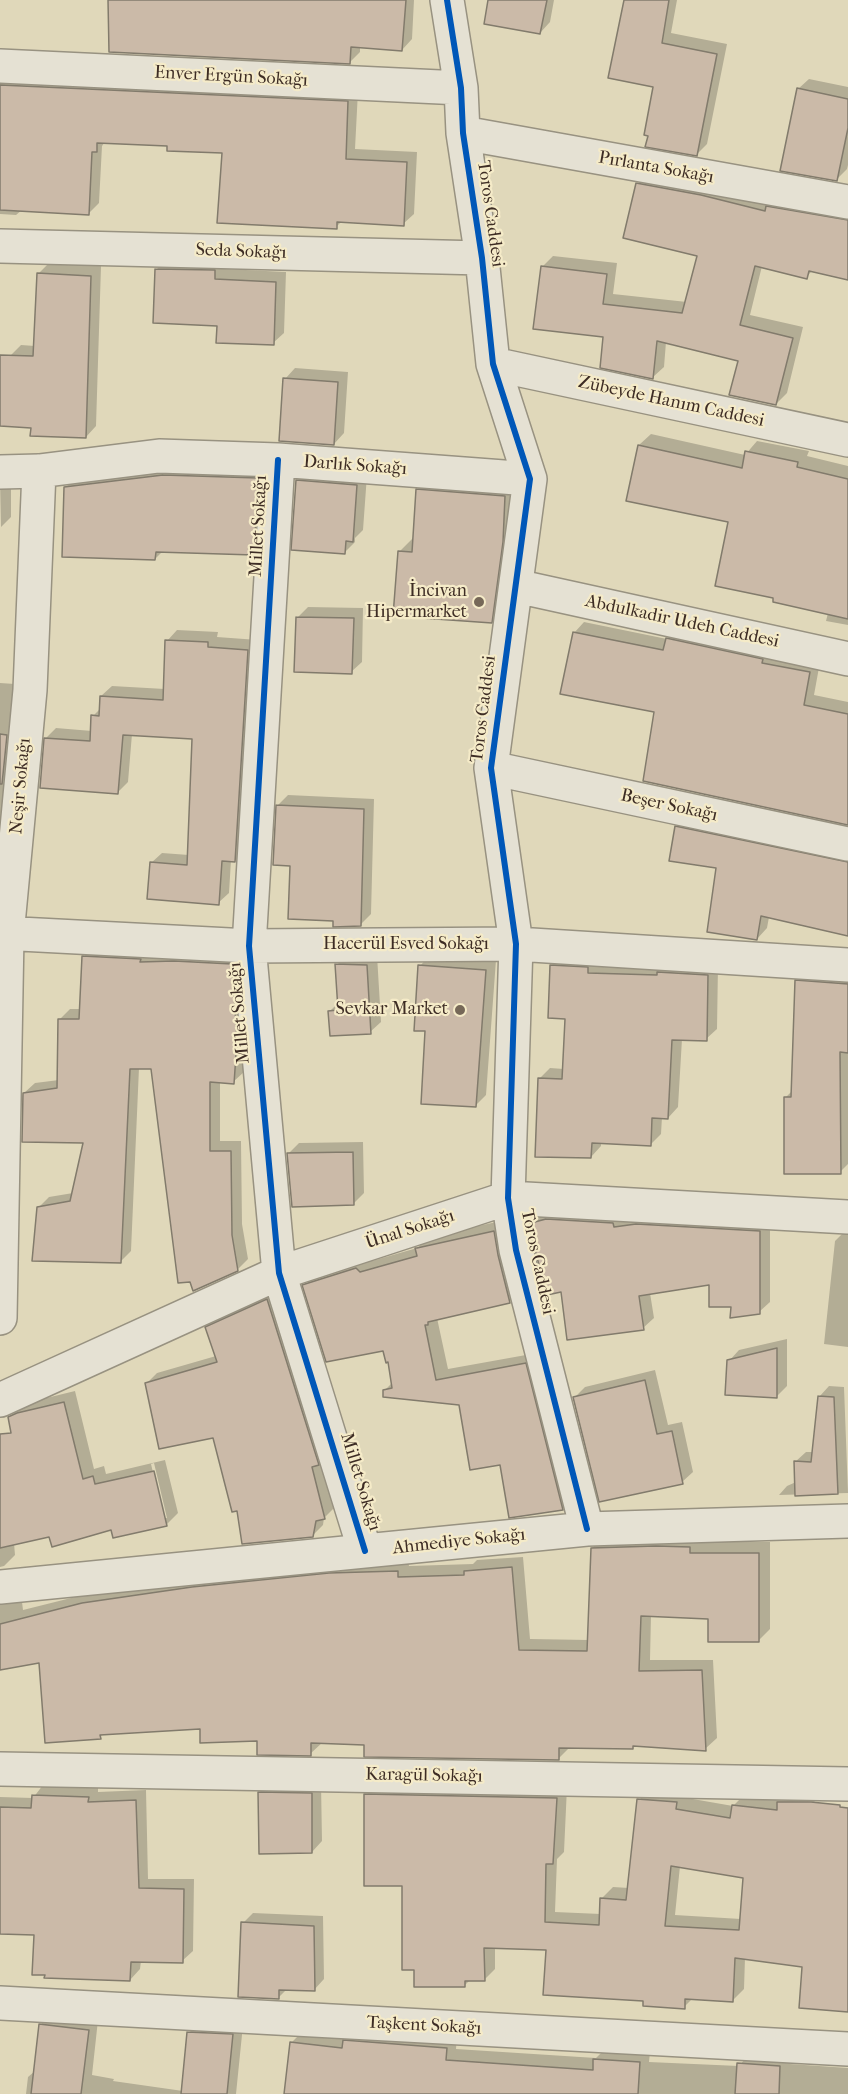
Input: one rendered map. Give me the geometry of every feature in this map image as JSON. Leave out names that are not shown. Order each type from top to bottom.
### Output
[{"type":"street","name":"Toros Caddesi","points":[[447,0],[461,88],[463,133],[482,258],[493,364],[530,479],[491,768],[516,944],[508,1198],[516,1250],[587,1529]]},
{"type":"street","name":"Enver Ergün Sokağı","points":[[0,66],[461,88]]},
{"type":"street","name":"Pırlanta Sokağı","points":[[463,133],[848,202]]},
{"type":"street","name":"Seda Sokağı","points":[[0,246],[482,258]]},
{"type":"street","name":"Zübeyde Hanım Caddesi","points":[[493,364],[848,440]]},
{"type":"street","name":"Darlık Sokağı","points":[[0,472],[39,471],[159,456],[278,460],[530,479]]},
{"type":"street","name":"Millet Sokağı","points":[[278,460],[249,946],[279,1273],[365,1551]]},
{"type":"street","name":"Neşir Sokağı","points":[[0,1318],[4,934],[30,690],[39,471]]},
{"type":"street","name":"Abdulkadir Udeh Caddesi","points":[[516,586],[848,659]]},
{"type":"street","name":"Beşer Sokağı","points":[[491,768],[848,844]]},
{"type":"street","name":"Hacerül Esved Sokağı","points":[[4,934],[249,946],[516,944],[848,965]]},
{"type":"street","name":"Ünal Sokağı","points":[[0,1400],[279,1273],[508,1198],[848,1217]]},
{"type":"street","name":"Ahmediye Sokağı","points":[[0,1587],[587,1529],[848,1521]]},
{"type":"street","name":"Karagül Sokağı","points":[[0,1769],[848,1784]]},
{"type":"street","name":"Taşkent Sokağı","points":[[0,2003],[848,2049]]},
{"type":"building","points":[[108,0],[406,0],[402,51],[351,47],[350,64],[109,52]]},
{"type":"building","points":[[488,0],[547,0],[540,34],[484,24]]},
{"type":"building","points":[[624,0],[669,0],[662,43],[717,54],[697,156],[645,147],[648,136],[644,135],[653,87],[608,78]]},
{"type":"building","points":[[0,85],[348,101],[346,159],[407,162],[404,226],[337,222],[337,229],[217,223],[222,153],[167,151],[167,146],[97,143],[97,152],[92,152],[89,215],[0,210]]},
{"type":"building","points":[[797,88],[848,99],[848,128],[837,181],[780,171]]},
{"type":"building","points":[[636,183],[701,195],[765,211],[766,206],[848,220],[848,280],[809,271],[807,279],[755,266],[740,325],[793,338],[776,405],[729,395],[738,361],[657,341],[653,379],[600,368],[603,337],[533,329],[541,266],[607,274],[603,304],[682,313],[697,256],[623,238]]},
{"type":"building","points":[[155,269],[215,270],[215,279],[276,282],[274,345],[216,343],[217,326],[153,323]]},
{"type":"building","points":[[37,273],[91,276],[86,438],[30,436],[31,428],[0,426],[0,355],[33,356]]},
{"type":"building","points":[[283,378],[338,382],[334,445],[279,441]]},
{"type":"building","points":[[638,445],[742,468],[745,451],[798,462],[797,467],[848,479],[848,619],[773,602],[773,598],[715,586],[728,522],[626,501]]},
{"type":"building","points":[[163,475],[258,478],[254,555],[156,552],[155,560],[62,557],[64,487]]},
{"type":"building","points":[[296,480],[357,485],[353,542],[346,541],[345,554],[291,550]]},
{"type":"building","points":[[416,489],[505,496],[503,542],[492,623],[393,616],[398,551],[412,552]]},
{"type":"building","points":[[296,617],[354,618],[352,674],[294,672]]},
{"type":"building","points":[[573,632],[663,650],[666,638],[763,659],[762,663],[810,672],[804,705],[848,714],[848,825],[643,781],[654,712],[560,694]]},
{"type":"building","points":[[165,640],[208,642],[208,647],[248,650],[235,862],[222,861],[219,905],[147,899],[150,862],[187,865],[192,739],[123,735],[118,794],[40,788],[44,738],[90,741],[91,715],[99,716],[100,696],[163,700]]},
{"type":"building","points":[[0,734],[7,735],[2,784],[0,784]]},
{"type":"building","points":[[276,805],[364,809],[361,926],[333,927],[333,921],[288,919],[290,866],[273,865]]},
{"type":"building","points":[[675,826],[848,862],[848,936],[761,916],[757,940],[707,932],[716,868],[669,861]]},
{"type":"building","points":[[82,956],[141,959],[140,962],[232,964],[237,1040],[234,1084],[210,1082],[210,1151],[231,1151],[232,1235],[238,1271],[193,1291],[190,1282],[178,1283],[151,1069],[130,1069],[121,1263],[32,1261],[37,1207],[70,1201],[83,1143],[22,1142],[23,1093],[57,1088],[58,1019],[79,1019]]},
{"type":"building","points":[[335,964],[367,965],[371,1034],[330,1036],[328,1011],[338,1010]]},
{"type":"building","points":[[418,965],[486,970],[476,1107],[421,1104],[425,1031],[414,1031]]},
{"type":"building","points":[[550,965],[588,967],[588,973],[657,975],[657,972],[708,975],[707,1041],[672,1040],[668,1119],[652,1118],[651,1146],[592,1143],[591,1158],[535,1157],[538,1078],[562,1079],[565,1019],[548,1018]]},
{"type":"building","points":[[795,980],[848,984],[848,1053],[840,1052],[841,1174],[784,1174],[784,1097],[791,1097]]},
{"type":"building","points":[[353,1152],[354,1205],[292,1207],[287,1153]]},
{"type":"building","points":[[546,1219],[613,1223],[614,1227],[636,1224],[760,1231],[760,1314],[730,1318],[731,1307],[709,1307],[709,1285],[639,1296],[644,1330],[567,1340],[561,1292],[547,1295],[534,1246],[531,1223]]},
{"type":"building","points":[[494,1231],[510,1303],[428,1322],[428,1325],[425,1325],[436,1380],[526,1363],[563,1510],[509,1518],[500,1465],[470,1470],[459,1405],[383,1397],[383,1390],[392,1388],[388,1362],[386,1363],[383,1351],[326,1362],[302,1285],[356,1268],[360,1272],[417,1256],[415,1248]]},
{"type":"building","points":[[267,1299],[319,1465],[312,1467],[325,1519],[316,1521],[313,1537],[242,1544],[237,1511],[232,1512],[213,1438],[159,1449],[145,1383],[217,1362],[205,1327]]},
{"type":"building","points":[[777,1348],[777,1398],[725,1395],[727,1360]]},
{"type":"building","points":[[645,1380],[657,1434],[672,1431],[683,1484],[599,1502],[573,1397]]},
{"type":"building","points":[[818,1396],[834,1397],[838,1494],[795,1496],[794,1461],[811,1462]]},
{"type":"building","points":[[64,1402],[83,1479],[93,1476],[95,1484],[154,1471],[167,1526],[113,1538],[111,1530],[52,1547],[49,1537],[0,1548],[0,1434],[11,1433],[8,1417]]},
{"type":"building","points":[[690,1547],[690,1553],[759,1553],[759,1642],[708,1642],[708,1619],[641,1616],[639,1671],[702,1670],[706,1751],[633,1746],[633,1749],[559,1748],[559,1760],[364,1757],[364,1745],[311,1743],[311,1756],[257,1755],[257,1741],[200,1743],[200,1729],[100,1735],[101,1739],[45,1743],[39,1663],[0,1670],[0,1624],[82,1603],[192,1587],[329,1573],[398,1571],[398,1577],[464,1575],[464,1571],[512,1567],[519,1650],[587,1651],[591,1548]]},
{"type":"building","points":[[258,1792],[312,1793],[312,1853],[259,1854]]},
{"type":"building","points":[[364,1794],[557,1798],[553,1864],[546,1864],[545,1922],[599,1925],[600,1898],[626,1900],[637,1799],[677,1802],[676,1809],[730,1818],[732,1805],[777,1810],[777,1802],[840,1805],[840,1807],[848,1808],[848,2012],[799,2008],[802,1967],[735,1958],[733,2002],[685,1999],[685,2009],[643,2006],[643,2001],[543,1995],[546,1950],[484,1948],[485,1981],[465,1981],[465,1987],[414,1987],[414,1970],[402,1970],[402,1886],[364,1886]],"holes":[[[671,1866],[743,1878],[739,1930],[665,1926]]]},
{"type":"building","points":[[32,1795],[89,1797],[88,1802],[136,1800],[139,1888],[184,1889],[183,1963],[131,1962],[130,1981],[44,1978],[45,1975],[32,1975],[34,1935],[0,1934],[0,1807],[31,1808]]},
{"type":"building","points":[[241,1922],[314,1926],[315,1991],[279,1990],[279,1999],[238,1997]]},
{"type":"building","points":[[39,2024],[89,2030],[81,2094],[31,2094]]},
{"type":"building","points":[[187,2032],[233,2034],[227,2094],[181,2094]]},
{"type":"building","points":[[343,2040],[447,2048],[446,2060],[593,2070],[593,2059],[640,2062],[638,2094],[284,2094],[290,2042],[342,2048]]},
{"type":"building","points":[[737,2063],[780,2066],[779,2094],[735,2094]]},
{"type":"cycle path","points":[[447,0],[461,88],[463,133],[482,258],[493,364],[530,479],[491,768],[516,944],[508,1198],[516,1250],[587,1529]]},
{"type":"cycle path","points":[[278,460],[249,946],[279,1273],[365,1551]]},
{"type":"place","name":"İncivan Hipermarket","points":[[479,602]]},
{"type":"place","name":"Sevkar Market","points":[[460,1010]]}]
